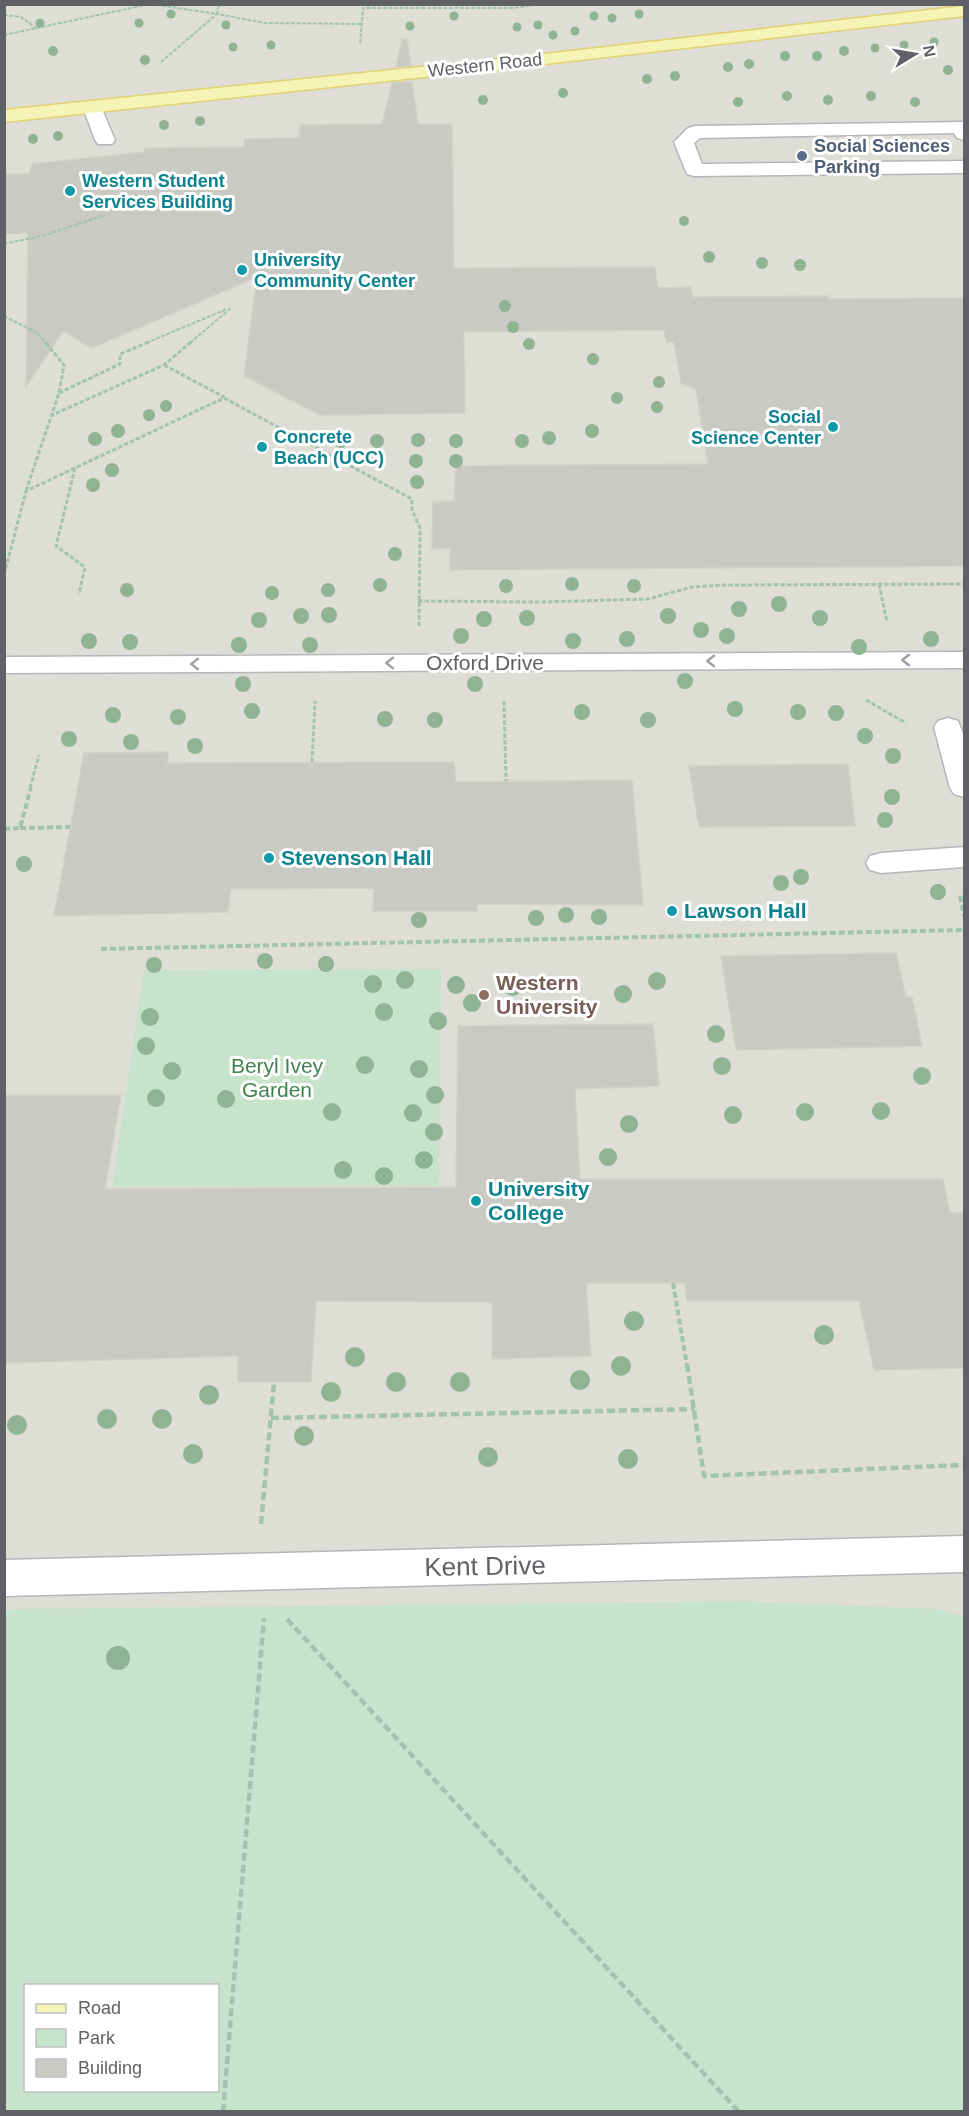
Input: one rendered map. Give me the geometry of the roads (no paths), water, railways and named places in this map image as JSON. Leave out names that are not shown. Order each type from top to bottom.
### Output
[{"type":"main road","name":"Western Road","points":[[4,116],[964,12]]},
{"type":"lane","points":[[92,107],[105,140]]},
{"type":"lane","points":[[964,134],[962,127],[695,132],[684,142],[694,170],[964,167]]},
{"type":"lane","name":"Oxford Drive","points":[[4,666],[964,660]]},
{"type":"lane","points":[[948,727],[964,788]]},
{"type":"lane","points":[[881,863],[958,858]]},
{"type":"lane","name":"Kent Drive","points":[[4,1578],[964,1554]]},
{"type":"place","name":"Social Sciences Parking","points":[[802,156]]},
{"type":"place","name":"Western Student Services Building","points":[[70,191]]},
{"type":"place","name":"University Community Center","points":[[242,270]]},
{"type":"place","name":"Social Science Center","points":[[833,427]]},
{"type":"place","name":"Concrete Beach (UCC)","points":[[262,447]]},
{"type":"place","name":"Stevenson Hall","points":[[269,858]]},
{"type":"place","name":"Lawson Hall","points":[[672,911]]},
{"type":"place","name":"Western University","points":[[484,995]]},
{"type":"place","name":"University College","points":[[476,1201]]},
{"type":"park label","name":"Beryl Ivey Garden","points":[[277,1078]]}]
